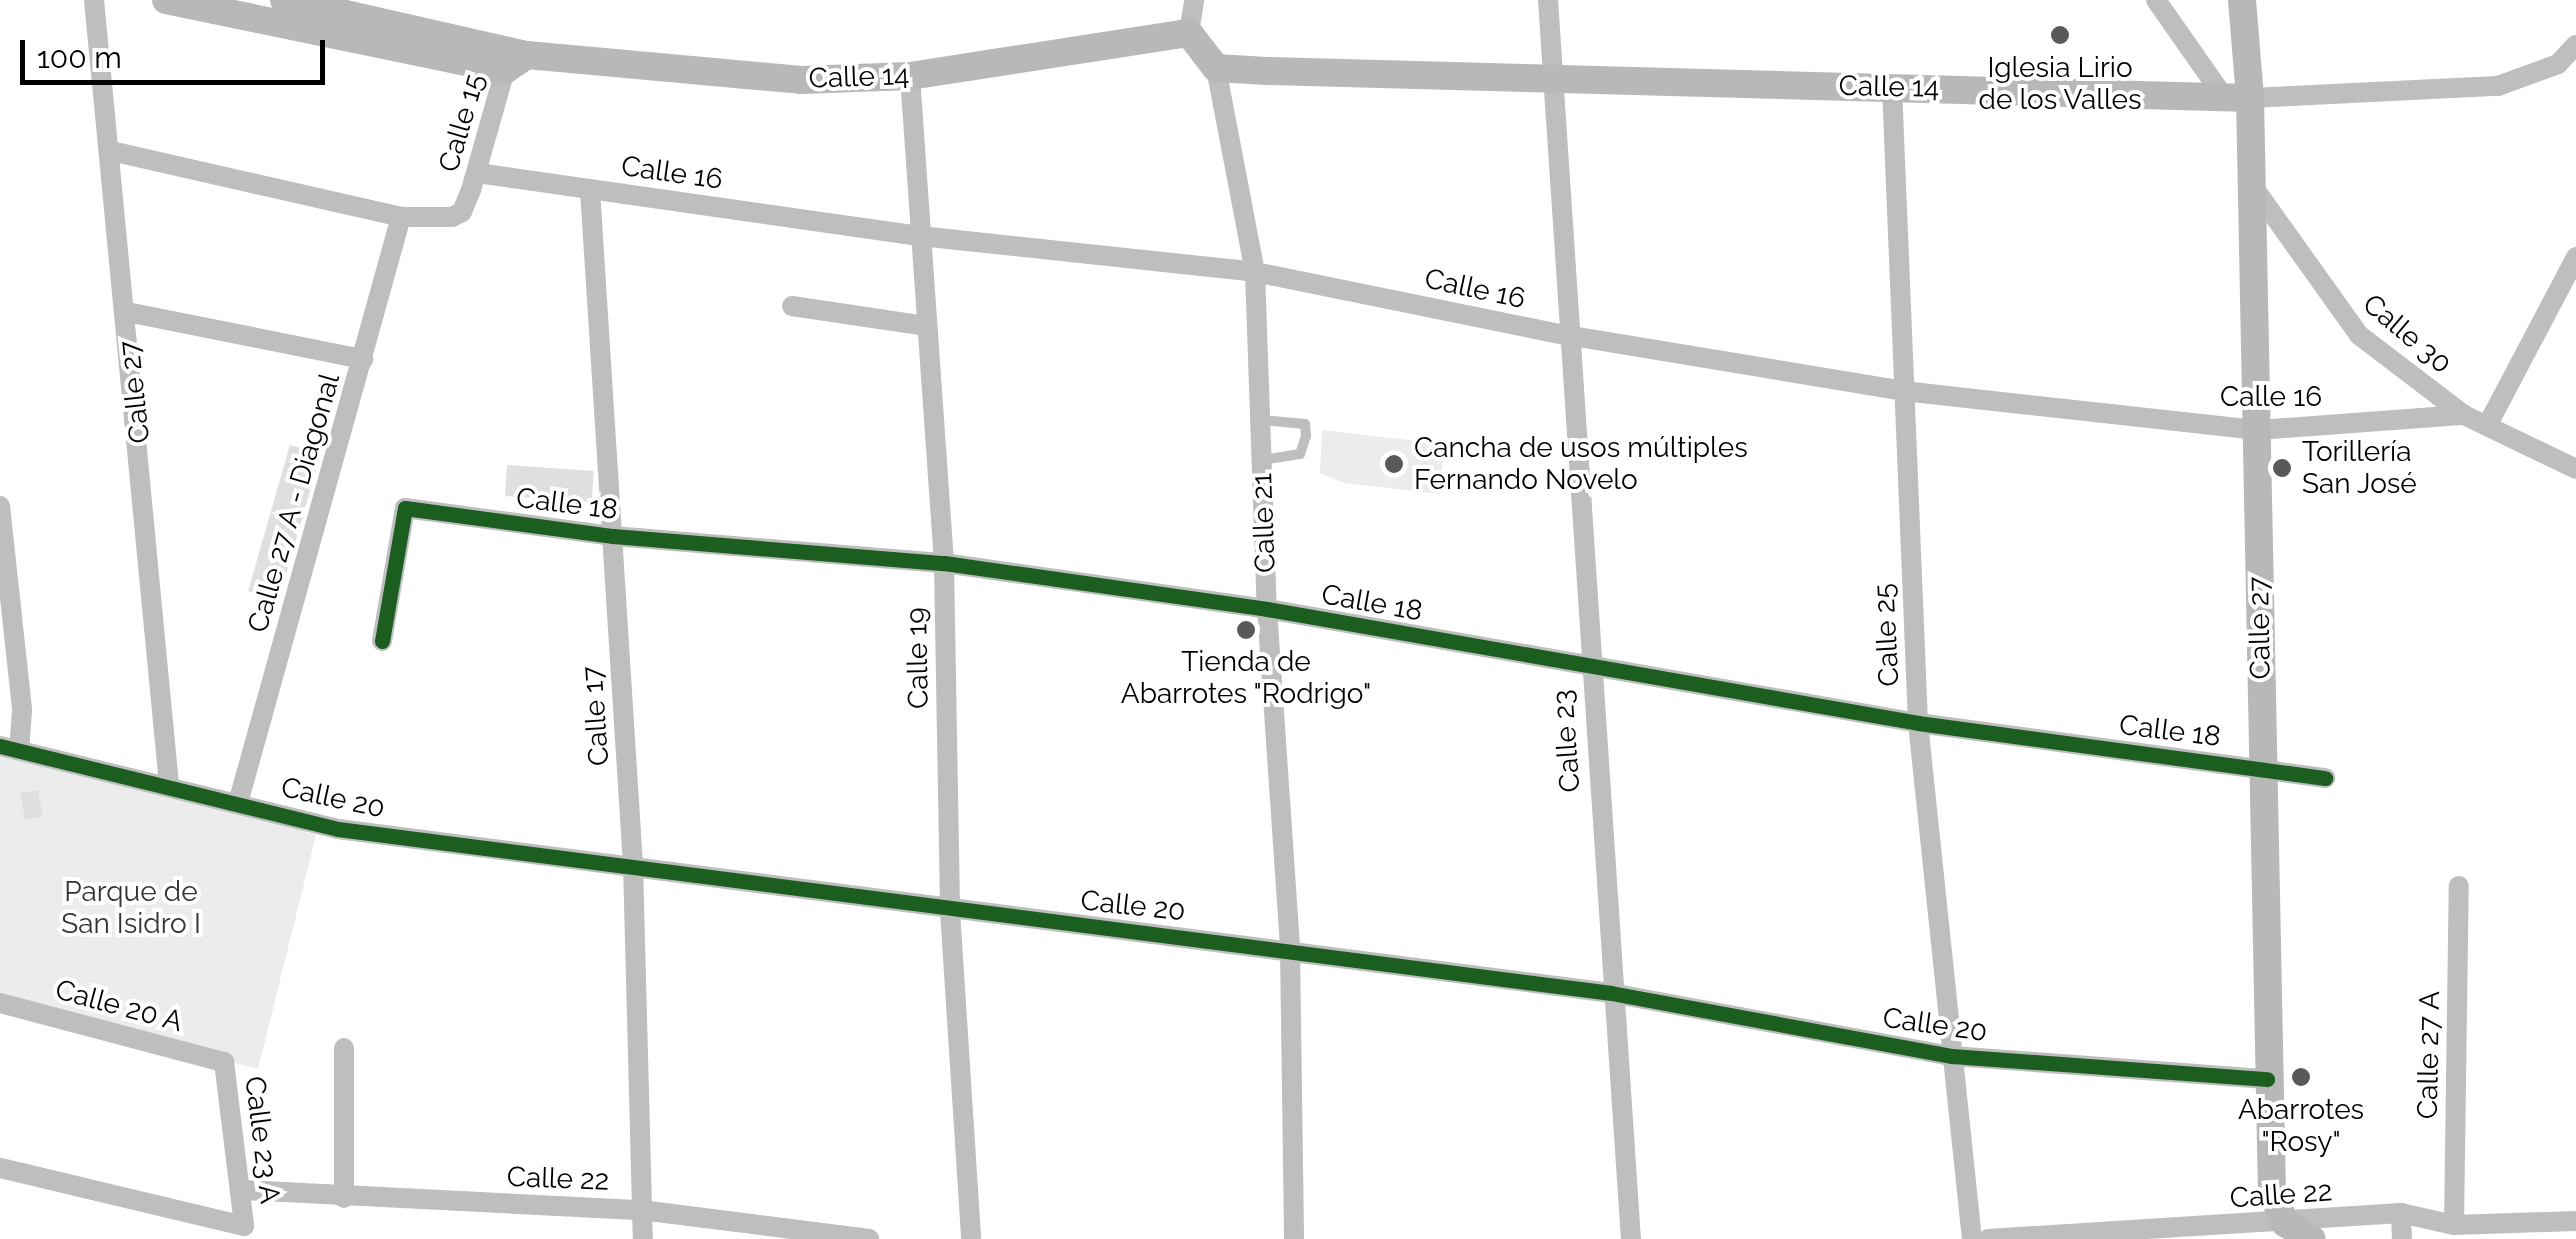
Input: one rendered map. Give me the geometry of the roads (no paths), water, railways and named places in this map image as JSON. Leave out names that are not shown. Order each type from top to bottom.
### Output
[{"type":"street","name":"Calle 27","points":[[94,0],[128,312],[169,784]]},
{"type":"street","points":[[166,0],[514,57]]},
{"type":"street","points":[[284,0],[514,57]]},
{"type":"street","points":[[1189,33],[1194,0]]},
{"type":"street","name":"Calle 23","points":[[1548,0],[1556,80],[1566,335],[1631,1239]]},
{"type":"street","points":[[2156,0],[2237,98]]},
{"type":"street","name":"Calle 27","points":[[2242,0],[2237,98],[2252,185],[2267,1078],[2272,1192],[2285,1223]]},
{"type":"street","name":"Calle 14","points":[[514,57],[801,80],[910,76],[1189,33]]},
{"type":"street","name":"Calle 21","points":[[1189,33],[1216,68],[1255,272],[1267,609],[1290,948],[1294,1239]]},
{"type":"street","name":"Calle 14","points":[[1216,68],[2237,98],[2498,86],[2558,64],[2576,45]]},
{"type":"street","name":"Calle 15","points":[[401,217],[433,221],[462,212],[514,57]]},
{"type":"street","name":"Calle 19","points":[[910,76],[944,563],[950,912],[971,1239]]},
{"type":"street","name":"Calle 25","points":[[1892,87],[1918,723],[1972,1239]]},
{"type":"street","points":[[111,151],[401,217]]},
{"type":"street","name":"Calle 16","points":[[477,173],[920,236],[1255,272],[1566,335],[1903,391],[2258,430],[2464,415]]},
{"type":"street","name":"Calle 30","points":[[2252,185],[2358,335],[2464,415],[2576,470]]},
{"type":"street","name":"Calle 17","points":[[590,190],[633,864],[643,1239]]},
{"type":"street","name":"Calle 27 A - Diagonal","points":[[238,803],[401,217]]},
{"type":"street","points":[[2487,426],[2576,257]]},
{"type":"street","points":[[792,306],[926,326]]},
{"type":"street","points":[[128,312],[363,360]]},
{"type":"street","points":[[0,506],[22,710],[9,747]]},
{"type":"street","name":"Calle 18","points":[[382,642],[405,508],[612,536],[944,563],[1267,609],[1918,723],[2325,778]]},
{"type":"street","name":"Calle 20","points":[[9,747],[338,828],[633,864],[950,912],[1290,948],[1612,993],[1952,1056],[2267,1078]]},
{"type":"street","name":"Calle 27 A","points":[[2454,1225],[2459,886]]},
{"type":"street","name":"Calle 20 A","points":[[0,1004],[224,1062]]},
{"type":"street","points":[[344,1048],[344,1198]]},
{"type":"street","name":"Calle 23 A","points":[[0,1168],[244,1226],[224,1062]]},
{"type":"street","name":"Calle 22","points":[[242,1190],[641,1210],[869,1239]]},
{"type":"street","points":[[2401,1213],[2402,1239]]},
{"type":"street","name":"Calle 22","points":[[1988,1239],[2401,1213],[2454,1225],[2576,1221]]},
{"type":"street","points":[[2285,1223],[2312,1239]]},
{"type":"lane","points":[[1260,420],[1305,424],[1306,436],[1300,454],[1262,460]]},
{"type":"place","name":"Iglesia Lirio de los Valles","points":[[2060,35]]},
{"type":"place","name":"Cancha de usos múltiples Fernando Novelo","points":[[1394,464]]},
{"type":"place","name":"Torillería San José","points":[[2282,468]]},
{"type":"place","name":"Tienda de Abarrotes \"Rodrigo\"","points":[[1246,630]]},
{"type":"place","name":"Abarrotes \"Rosy\"","points":[[2301,1077]]},
{"type":"park label","name":"Parque de San Isidro I","points":[[131,908]]}]
